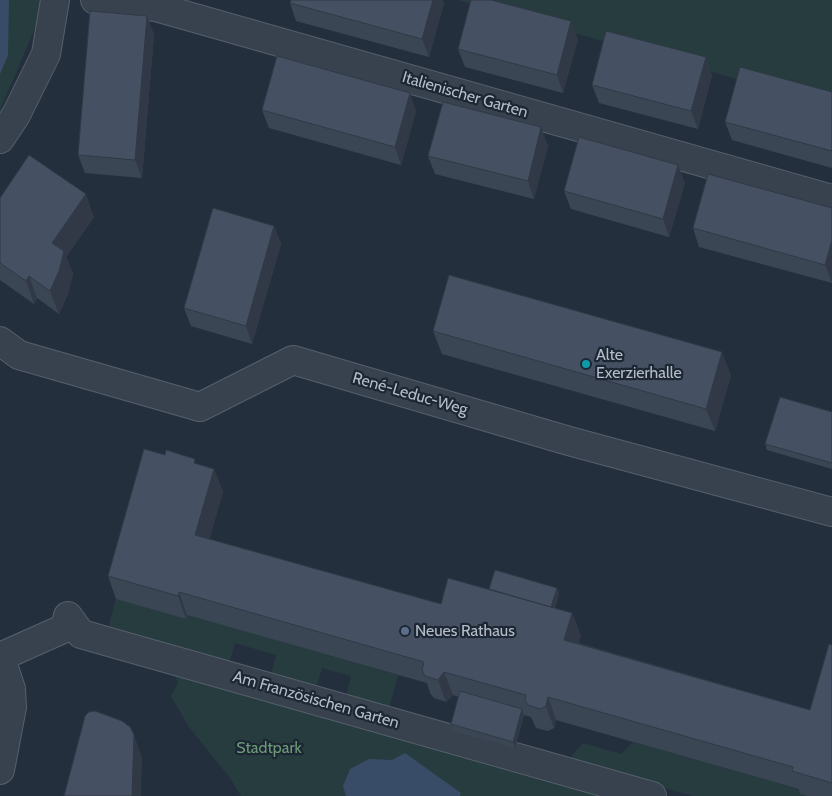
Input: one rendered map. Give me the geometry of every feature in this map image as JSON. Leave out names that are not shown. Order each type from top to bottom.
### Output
[{"type":"street","points":[[0,138],[16,115],[46,54],[55,0]]},
{"type":"street","name":"Italienischer Garten","points":[[95,0],[156,7],[832,200]]},
{"type":"street","name":"René-Leduc-Weg","points":[[0,341],[19,355],[200,406],[293,360],[567,450],[832,512]]},
{"type":"street","name":"Am Französischen Garten","points":[[0,656],[65,628],[68,616],[81,634],[652,796]]},
{"type":"street","points":[[0,656],[11,689],[12,707],[0,770]]},
{"type":"green space","points":[[0,0],[47,0],[0,110]]},
{"type":"green space","points":[[458,0],[832,0],[832,106]]},
{"type":"green space","points":[[116,599],[186,619],[187,615],[398,675],[389,709],[346,697],[351,676],[322,668],[316,688],[271,676],[276,655],[235,643],[229,664],[108,629]]},
{"type":"green space","name":"Stadtpark","points":[[174,671],[618,796],[241,796],[230,778],[189,727],[171,696],[178,683]]},
{"type":"green space","points":[[633,742],[802,790],[801,794],[807,796],[693,796],[568,760],[583,743],[621,754]]},
{"type":"water","points":[[0,0],[9,0],[8,55],[0,74]]},
{"type":"water","points":[[405,753],[461,793],[460,796],[346,796],[343,786],[350,769],[369,759],[392,760]]},
{"type":"building","points":[[291,0],[433,0],[422,39],[290,3]]},
{"type":"building","points":[[471,0],[491,0],[571,21],[557,75],[458,49]]},
{"type":"building","points":[[90,11],[147,16],[135,160],[78,155]]},
{"type":"building","points":[[606,31],[706,57],[691,111],[592,85]]},
{"type":"building","points":[[277,56],[410,93],[395,147],[262,110]]},
{"type":"building","points":[[740,67],[832,92],[832,151],[725,122]]},
{"type":"building","points":[[443,102],[541,127],[528,181],[428,156]]},
{"type":"building","points":[[579,137],[678,165],[663,219],[564,191]]},
{"type":"building","points":[[29,155],[86,194],[52,243],[64,251],[59,271],[50,291],[29,276],[26,281],[0,263],[0,198]]},
{"type":"building","points":[[708,174],[832,208],[832,240],[825,265],[693,228]]},
{"type":"building","points":[[213,208],[274,226],[246,326],[184,308]]},
{"type":"building","name":"Alte Exerzierhalle","points":[[449,275],[722,352],[706,409],[433,331]]},
{"type":"building","points":[[780,397],[832,412],[832,463],[765,444]]},
{"type":"building","name":"Neues Rathaus","points":[[144,449],[165,455],[166,450],[195,459],[194,463],[214,469],[195,535],[441,604],[448,578],[572,613],[564,640],[810,710],[829,644],[832,645],[832,783],[792,771],[793,767],[548,697],[546,706],[540,709],[528,705],[525,700],[526,695],[444,672],[438,680],[425,676],[422,670],[424,662],[179,592],[178,596],[108,576]]},
{"type":"building","points":[[495,570],[557,588],[551,607],[489,589]]},
{"type":"building","points":[[460,691],[522,709],[513,742],[451,724]]},
{"type":"building","points":[[95,711],[122,721],[130,727],[134,735],[132,796],[64,796],[85,716],[89,712]]},
{"type":"place","name":"Alte Exerzierhalle","points":[[586,364]]},
{"type":"place","name":"Neues Rathaus","points":[[405,631]]}]
